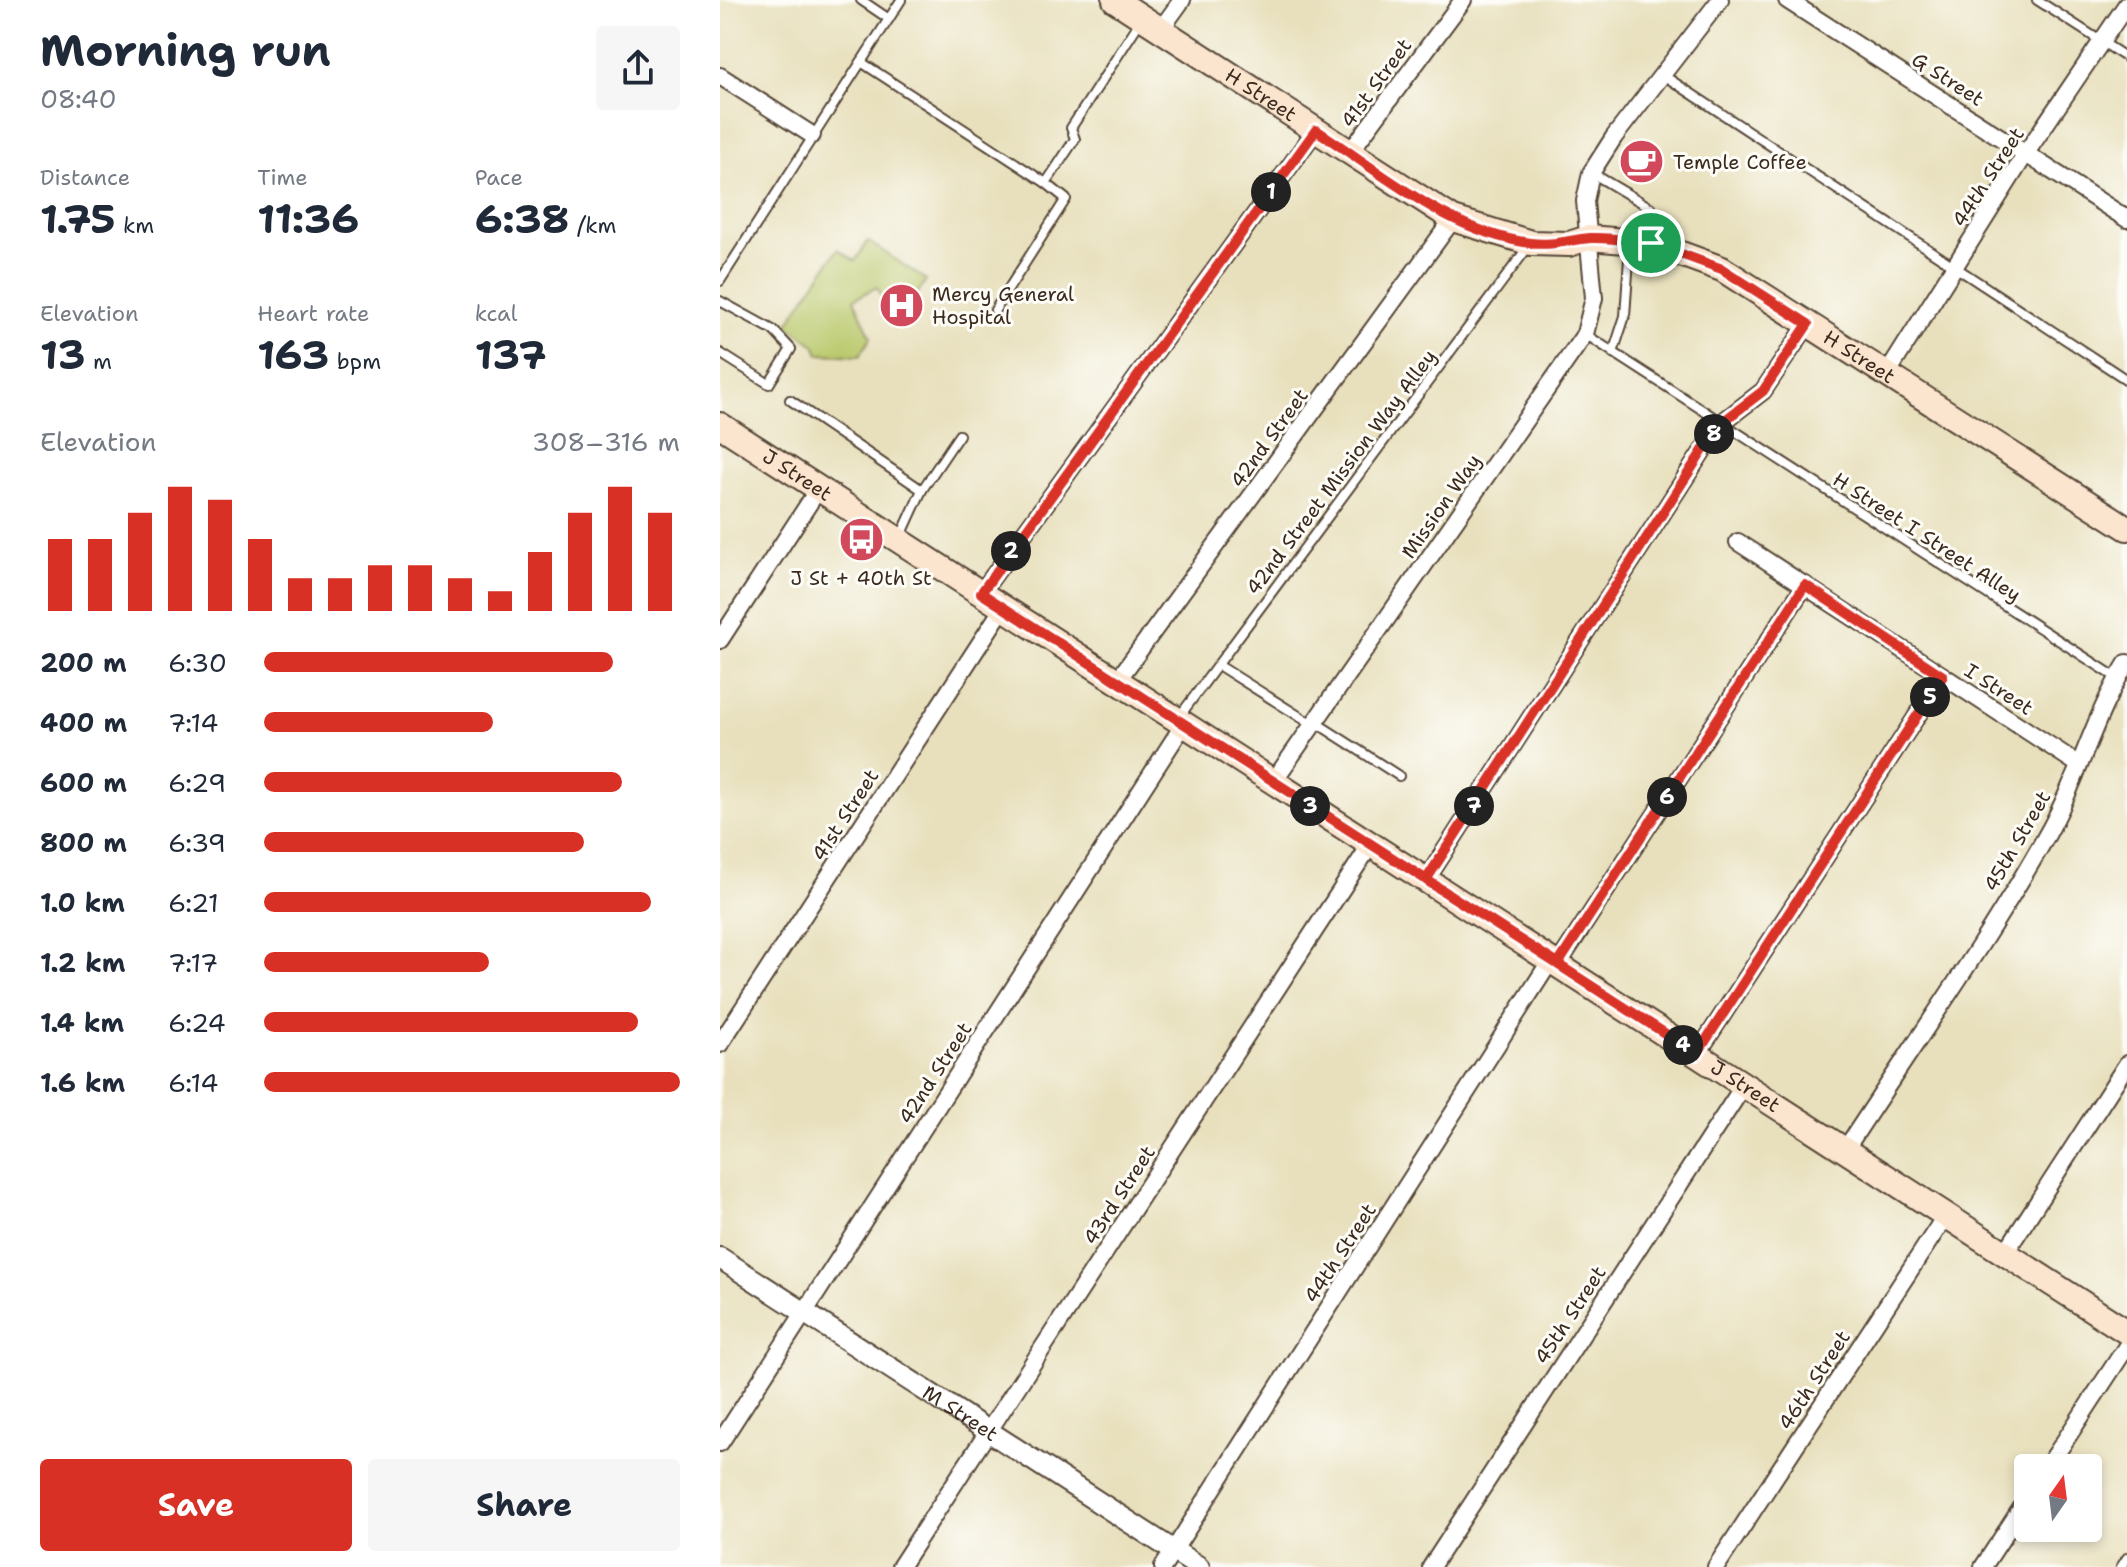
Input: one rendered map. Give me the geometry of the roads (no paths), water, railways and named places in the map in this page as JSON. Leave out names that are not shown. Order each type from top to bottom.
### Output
[{"type":"main road","name":"H Street","points":[[1115,0],[1453,219],[1531,243],[1569,244],[1588,238],[1641,242],[1712,264],[2127,528]]},
{"type":"main road","name":"J Street","points":[[720,425],[2127,1332]]},
{"type":"street","points":[[1152,23],[1182,0]]},
{"type":"street","name":"41st Street","points":[[1350,152],[1463,0]]},
{"type":"street","points":[[1588,238],[1585,201],[1591,173],[1720,0]]},
{"type":"street","name":"G Street","points":[[1787,0],[2127,219]]},
{"type":"street","name":"44th Street","points":[[1887,374],[2026,153],[2127,4]]},
{"type":"street","points":[[720,76],[812,135]]},
{"type":"street","name":"41st Street","points":[[981,593],[1316,130]]},
{"type":"street","name":"42nd Street","points":[[1117,681],[1453,219]]},
{"type":"street","name":"Mission Way","points":[[1273,782],[1585,334],[1594,306],[1588,238]]},
{"type":"street","points":[[1426,880],[1720,424],[1763,391],[1808,324]]},
{"type":"street","points":[[720,640],[819,488]]},
{"type":"street","name":"I Street","points":[[1738,542],[2078,764]]},
{"type":"street","name":"44th Street","points":[[1168,1559],[1555,962],[1805,585]]},
{"type":"street","name":"41st Street","points":[[720,1044],[1003,608]]},
{"type":"street","name":"45th Street","points":[[1845,1150],[2038,851],[2099,711],[2127,663]]},
{"type":"street","points":[[1697,1054],[1943,676]]},
{"type":"street","name":"42nd Street","points":[[720,1443],[1180,722]]},
{"type":"street","name":"43rd Street","points":[[900,1567],[1371,844]]},
{"type":"street","points":[[2005,1253],[2127,1064]]},
{"type":"street","name":"45th Street","points":[[1431,1567],[1744,1085]]},
{"type":"street","name":"46th Street","points":[[1716,1567],[1946,1215]]},
{"type":"street","name":"M Street","points":[[720,1258],[990,1432],[1168,1559],[1199,1567]]},
{"type":"street","points":[[2056,1454],[2127,1346]]},
{"type":"street","points":[[1983,1567],[2014,1519]]},
{"type":"lane","points":[[861,0],[889,19]]},
{"type":"lane","points":[[720,281],[901,0]]},
{"type":"lane","points":[[2037,0],[2127,58]]},
{"type":"lane","points":[[1046,183],[1075,139],[1071,128],[1152,23]]},
{"type":"lane","points":[[861,62],[1066,199],[995,310]]},
{"type":"lane","points":[[1663,75],[2127,380]]},
{"type":"lane","points":[[1591,173],[1651,208],[1613,353]]},
{"type":"lane","name":"42nd Street Mission Way Alley","points":[[1180,722],[1218,665],[1531,243]]},
{"type":"lane","points":[[720,301],[773,330],[791,349],[769,384],[720,353]]},
{"type":"lane","name":"H Street I Street Alley","points":[[1585,334],[2117,678]]},
{"type":"lane","points":[[790,400],[922,490]]},
{"type":"lane","points":[[900,541],[922,490],[959,435]]},
{"type":"lane","points":[[1218,665],[1399,776]]},
{"type":"lane","points":[[2121,1567],[2127,1558]]},
{"type":"place","name":"Temple Coffee","points":[[1642,162]]},
{"type":"place","name":"Mercy General Hospital","points":[[901,305]]},
{"type":"place","name":"J St + 40th St","points":[[861,539]]}]
